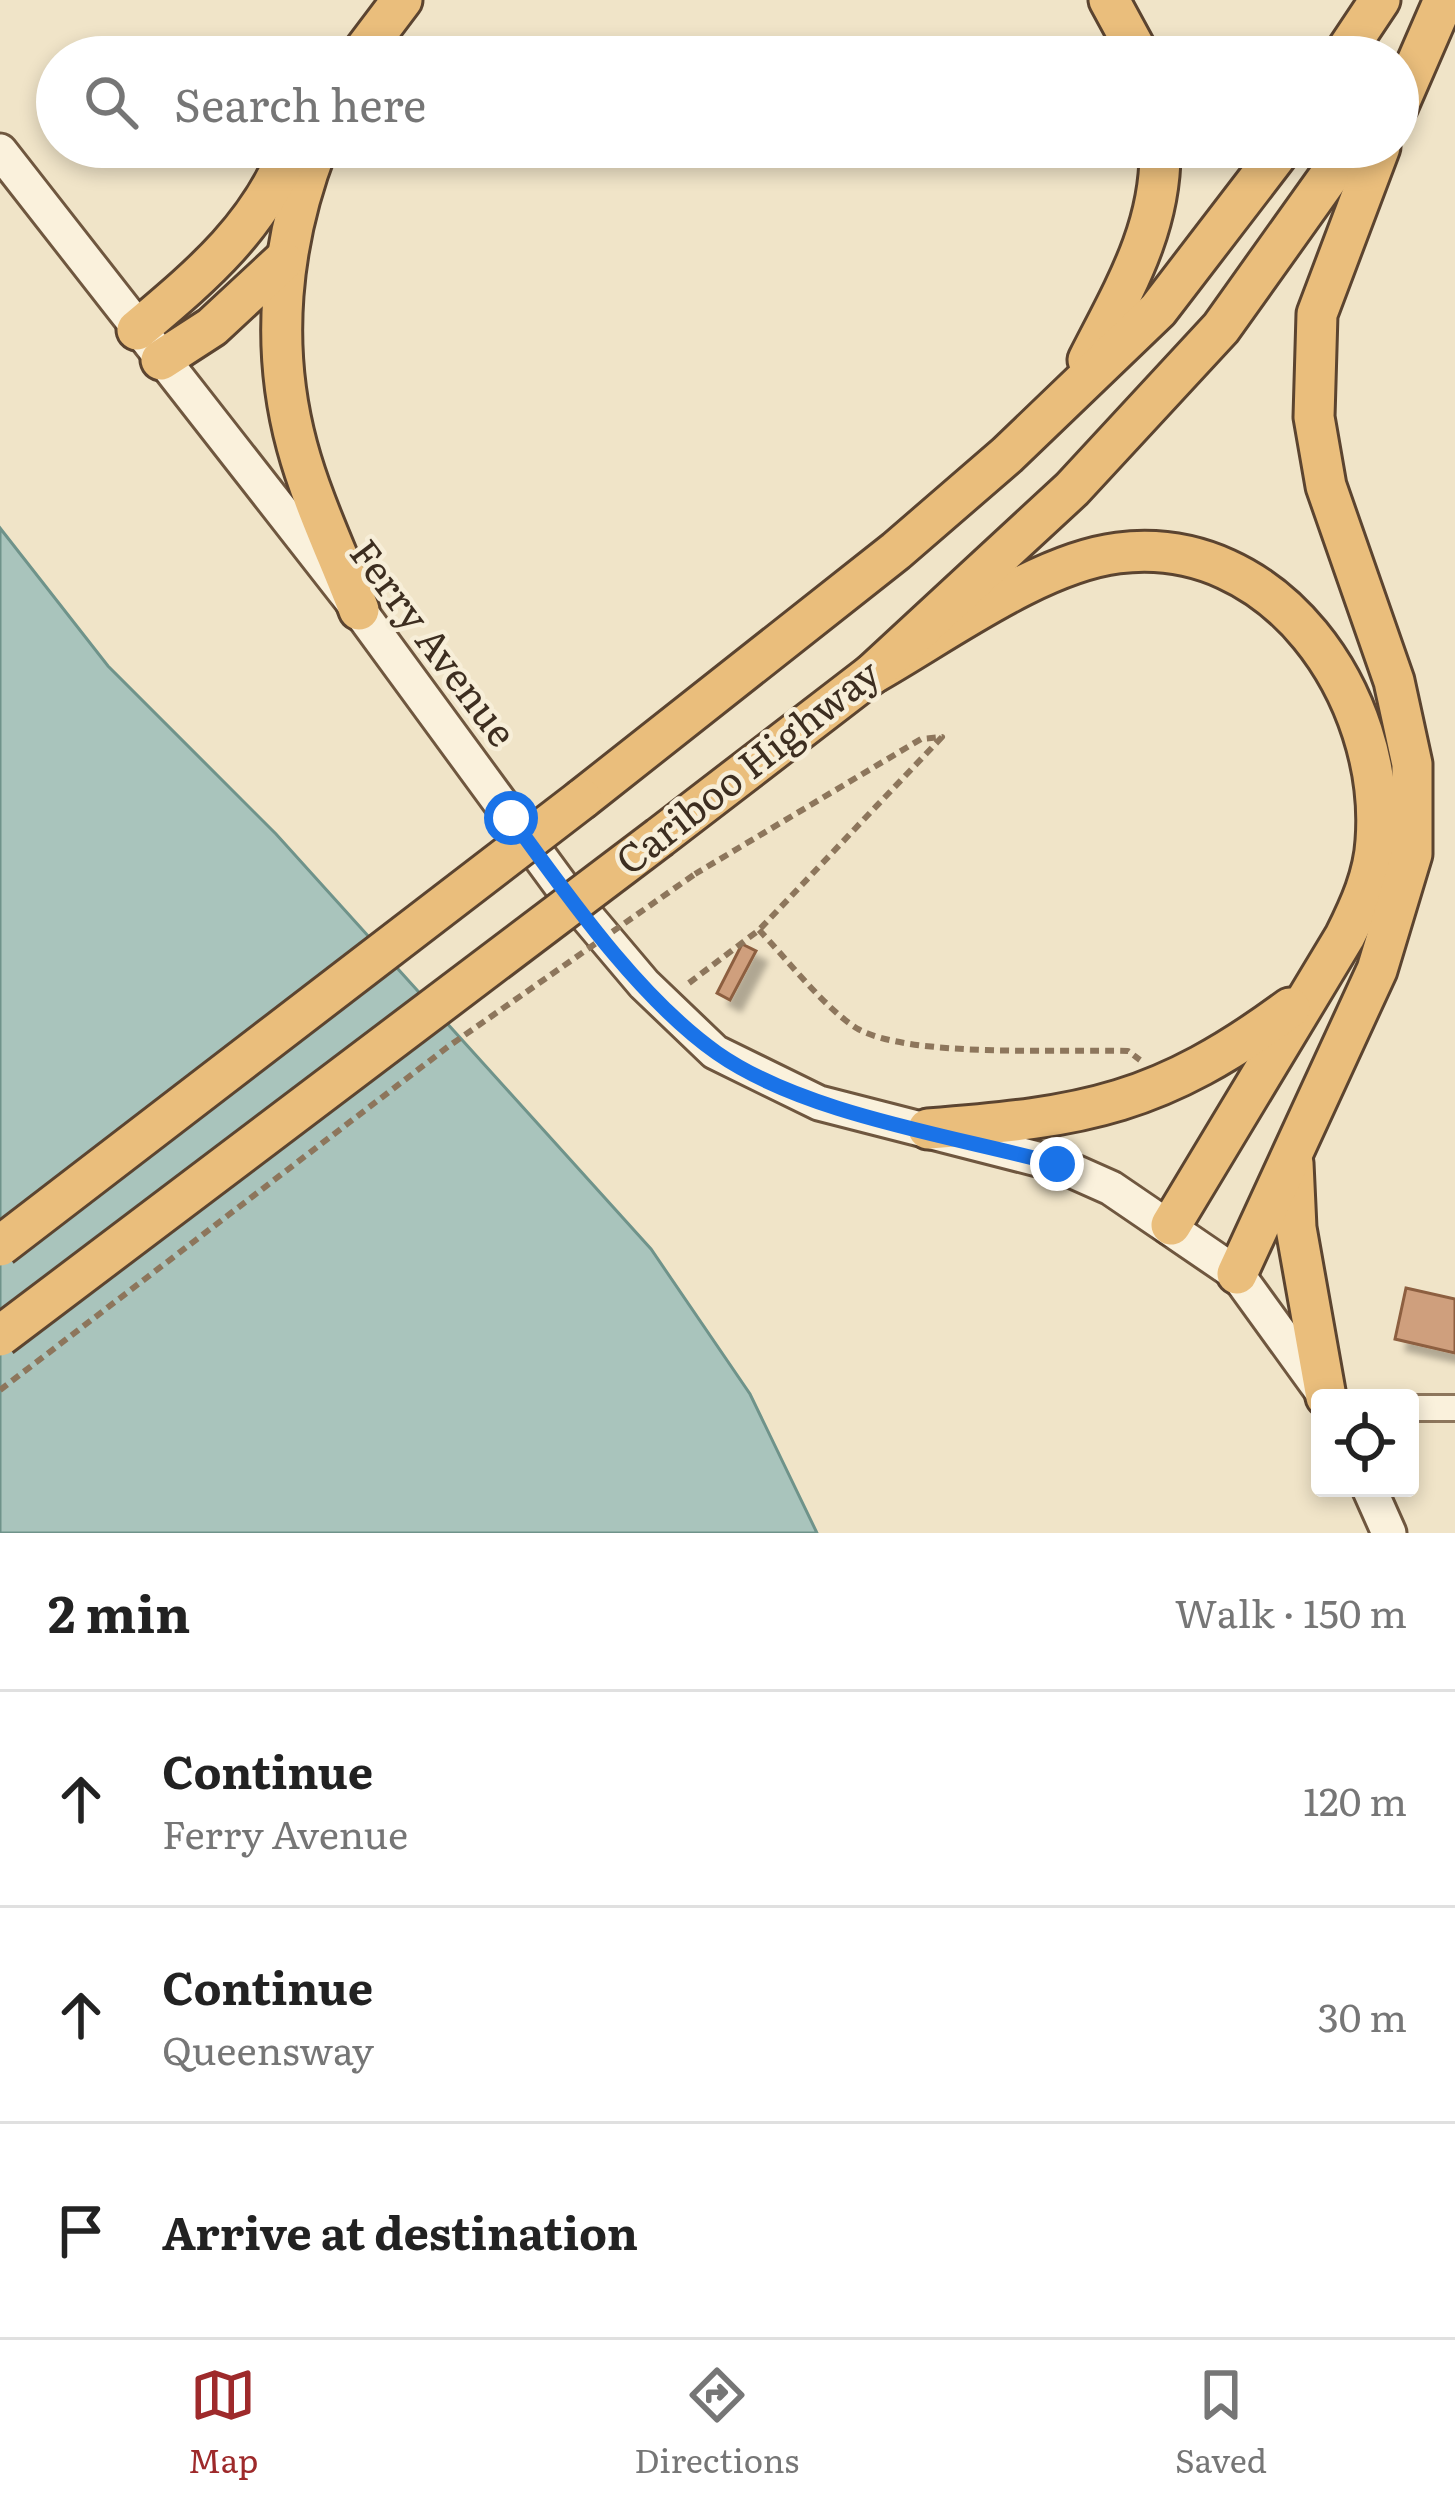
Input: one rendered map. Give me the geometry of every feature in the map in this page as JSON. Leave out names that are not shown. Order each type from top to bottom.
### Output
[{"type":"highway","points":[[347,36],[372,0]]},
{"type":"highway","points":[[375,36],[402,0]]},
{"type":"highway","points":[[1109,0],[1133,36]]},
{"type":"highway","points":[[1356,36],[1380,0]]},
{"type":"highway","points":[[1419,39],[1444,0]]},
{"type":"highway","points":[[1419,58],[1444,0]]},
{"type":"highway","points":[[149,345],[244,234],[282,168]]},
{"type":"highway","points":[[311,168],[283,261],[282,354],[297,446],[359,610]]},
{"type":"highway","points":[[1077,384],[1146,242],[1159,168]]},
{"type":"highway","name":"Cariboo Highway","points":[[0,1246],[896,551],[1007,455],[1158,310],[1267,168]]},
{"type":"highway","name":"Cariboo Highway","points":[[0,1336],[872,674],[1072,489],[1220,328],[1335,168]]},
{"type":"highway","points":[[1237,1274],[1377,970],[1412,854],[1412,764],[1394,681],[1326,486],[1314,417],[1317,314],[1372,168]]},
{"type":"highway","points":[[149,345],[212,327],[283,261]]},
{"type":"highway","points":[[872,674],[1061,568],[1117,553],[1162,552],[1210,560],[1251,578],[1292,610],[1321,646],[1366,748],[1376,796],[1376,843],[1365,894],[1171,1225]]},
{"type":"highway","points":[[928,1129],[1047,1120],[1144,1095],[1224,1057],[1309,994]]},
{"type":"highway","points":[[1293,1152],[1296,1228],[1325,1389]]},
{"type":"main road","name":"Ferry Avenue","points":[[0,152],[359,610],[562,887],[664,1003],[715,1052],[819,1102],[1057,1164],[1112,1188],[1237,1274],[1320,1389]]},
{"type":"main road","points":[[1373,1497],[1389,1533]]},
{"type":"street","points":[[1419,1408],[1455,1408]]},
{"type":"path","points":[[0,1390],[448,1046],[695,874],[921,739],[942,737],[759,930],[664,1003]]},
{"type":"path","points":[[759,930],[854,1027],[920,1044],[1128,1051],[1142,1065],[1144,1095]]},
{"type":"water","points":[[0,528],[108,666],[276,834],[651,1249],[750,1394],[817,1533],[0,1533]]},
{"type":"building","points":[[742,944],[756,951],[730,1000],[717,993]]},
{"type":"building","points":[[1406,1288],[1455,1299],[1455,1353],[1395,1339]]},
{"type":"route","points":[[511,818],[644,984],[715,1052],[819,1102],[1057,1164]]}]
